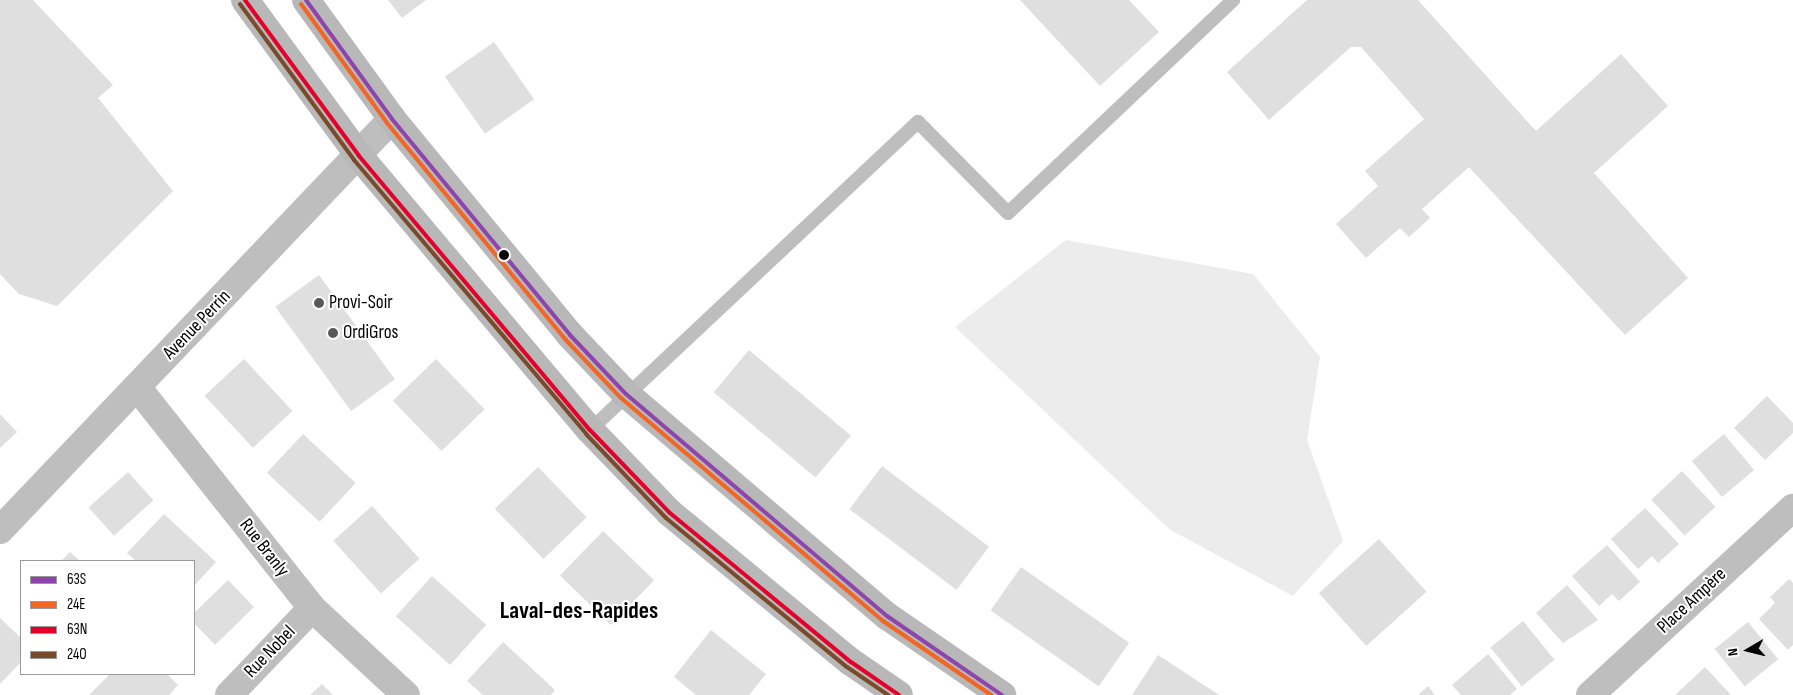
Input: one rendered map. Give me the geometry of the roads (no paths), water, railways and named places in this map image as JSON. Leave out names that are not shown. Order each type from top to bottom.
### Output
[{"type":"street","points":[[245,0],[359,156],[590,430],[670,513],[851,662],[899,695]]},
{"type":"street","points":[[306,0],[392,119],[570,335],[626,394],[887,616],[1002,695]]},
{"type":"street","name":"Avenue Perrin","points":[[0,530],[359,156],[392,119]]},
{"type":"street","name":"Rue Branly","points":[[137,387],[312,608],[406,695]]},
{"type":"street","name":"Place Ampère","points":[[1590,695],[1793,508]]},
{"type":"street","name":"Rue Nobel","points":[[229,695],[312,608]]},
{"type":"lane","points":[[590,430],[626,394],[918,122],[1008,214],[1233,0]]},
{"type":"place","name":"Provi-Soir","points":[[319,303]]},
{"type":"place","name":"OrdiGros","points":[[333,333]]},
{"type":"district","name":"Laval-des-Rapides","points":[[579,611]]}]
